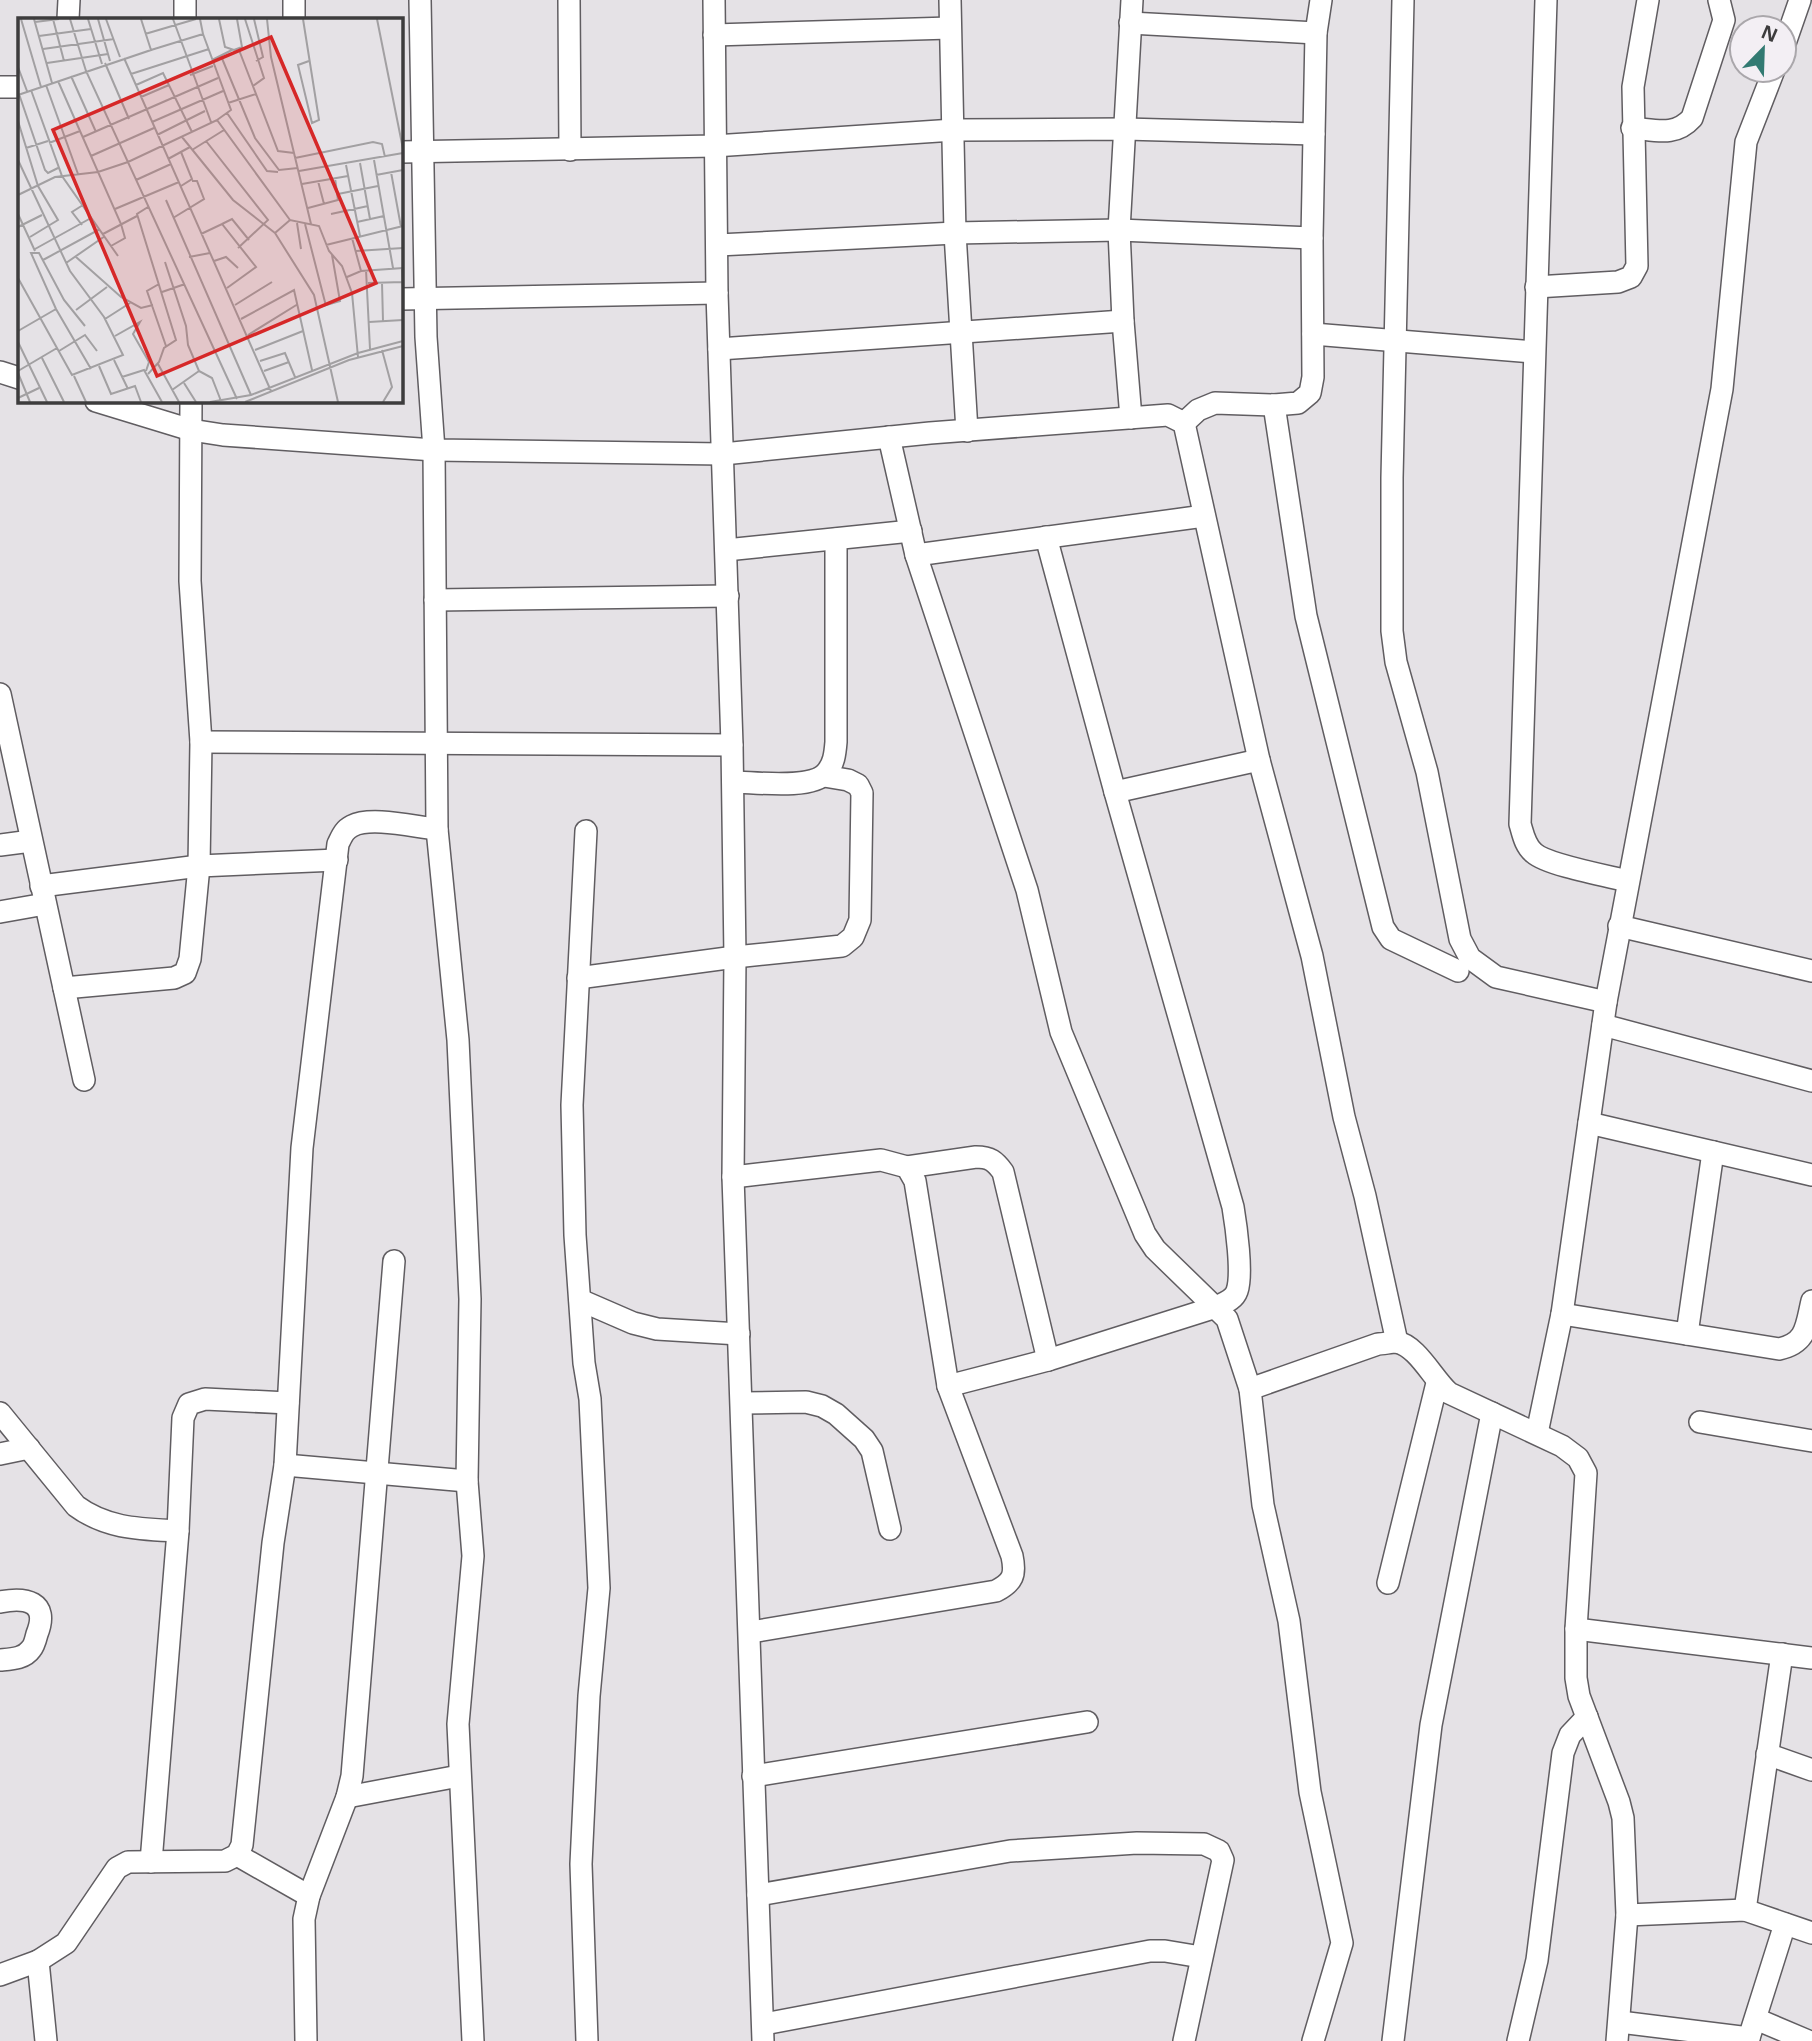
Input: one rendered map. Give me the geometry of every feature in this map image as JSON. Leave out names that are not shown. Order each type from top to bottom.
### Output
[{"type":"street","points":[[68,18],[69,0]]},
{"type":"street","points":[[185,0],[185,18]]},
{"type":"street","points":[[294,0],[294,18]]},
{"type":"street","points":[[420,0],[425,299],[434,450],[437,829],[458,1040],[470,1299],[467,1480],[473,1556],[458,1724],[473,2041]]},
{"type":"street","points":[[569,0],[570,150]]},
{"type":"street","points":[[715,0],[717,293],[733,782],[733,1177],[763,2032],[1150,1951],[1201,1957]]},
{"type":"street","points":[[950,0],[955,233],[967,431]]},
{"type":"street","points":[[1131,418],[1119,230],[1132,0]]},
{"type":"street","points":[[1184,423],[1198,410],[1214,403],[1298,403],[1310,393],[1313,377],[1312,238],[1316,33],[1321,0]]},
{"type":"street","points":[[1403,0],[1395,341],[1392,631],[1396,662],[1427,772],[1460,939],[1470,958],[1496,977],[1605,1002]]},
{"type":"street","points":[[1546,0],[1520,824],[1525,842],[1534,854],[1550,861],[1628,881]]},
{"type":"street","points":[[1536,287],[1618,282],[1631,277],[1637,266],[1633,87],[1648,0]]},
{"type":"street","points":[[1632,128],[1667,131],[1682,128],[1692,117],[1724,20],[1719,0]]},
{"type":"street","points":[[1130,23],[1316,33]]},
{"type":"street","points":[[714,35],[950,28]]},
{"type":"street","points":[[1537,1433],[1562,1314],[1605,1002],[1661,720],[1722,389],[1746,142],[1769,84]]},
{"type":"street","points":[[0,87],[18,88]]},
{"type":"street","points":[[402,152],[714,146],[954,130],[1125,129],[1314,134]]},
{"type":"street","points":[[718,245],[955,233],[1119,230],[1312,238]]},
{"type":"street","points":[[402,299],[717,293]]},
{"type":"street","points":[[719,349],[1123,321]]},
{"type":"street","points":[[1313,334],[1534,352]]},
{"type":"street","points":[[0,372],[18,377]]},
{"type":"street","points":[[99,402],[191,430],[223,435],[434,450],[723,454],[889,437],[1168,415],[1184,423]]},
{"type":"street","points":[[64,988],[174,978],[185,973],[190,959],[199,866],[201,742],[190,581],[191,402]]},
{"type":"street","points":[[1274,405],[1306,616],[1383,927],[1391,939],[1458,971]]},
{"type":"street","points":[[1184,423],[1259,760],[1312,956],[1345,1117],[1397,1342]]},
{"type":"street","points":[[889,437],[916,555],[1027,890],[1061,1032],[1145,1234],[1155,1249],[1227,1319],[1250,1389],[1263,1506],[1289,1621],[1310,1792],[1342,1943],[1317,2041]]},
{"type":"street","points":[[916,555],[1204,516]]},
{"type":"street","points":[[726,550],[911,531]]},
{"type":"street","points":[[948,1386],[1048,1360],[1216,1307],[1232,1299],[1237,1291],[1239,1278],[1233,1207],[1046,537]]},
{"type":"street","points":[[824,776],[834,760],[836,742],[836,539]]},
{"type":"street","points":[[435,600],[727,596]]},
{"type":"street","points":[[0,695],[4,735],[32,841],[84,1080]]},
{"type":"street","points":[[201,742],[437,741],[732,745]]},
{"type":"street","points":[[1115,792],[1259,760]]},
{"type":"street","points":[[579,978],[842,946],[853,937],[860,920],[862,793],[858,785],[848,780],[824,776],[806,783],[733,782]]},
{"type":"street","points":[[0,1975],[38,1961],[65,1943],[117,1868],[128,1862],[225,1861],[237,1856],[242,1845],[273,1543],[285,1465],[302,1148],[338,844],[343,832],[352,825],[369,822],[437,829]]},
{"type":"street","points":[[586,831],[572,1105],[575,1235],[584,1363],[590,1399],[599,1588],[589,1696],[581,1864],[587,2041]]},
{"type":"street","points":[[0,845],[32,841]]},
{"type":"street","points":[[0,912],[43,895],[199,866],[337,860]]},
{"type":"street","points":[[1619,926],[1812,971]]},
{"type":"street","points":[[1603,1025],[1812,1081]]},
{"type":"street","points":[[1589,1123],[1812,1175]]},
{"type":"street","points":[[1687,1334],[1713,1152]]},
{"type":"street","points":[[733,1177],[881,1160],[907,1167],[976,1157],[995,1161],[1003,1172],[1048,1360]]},
{"type":"street","points":[[751,1632],[996,1591],[1010,1584],[1016,1571],[948,1386],[915,1181],[907,1167]]},
{"type":"street","points":[[306,2041],[304,1919],[309,1896],[347,1797],[352,1776],[394,1261]]},
{"type":"street","points":[[580,1300],[633,1323],[657,1329],[739,1334]]},
{"type":"street","points":[[1562,1314],[1779,1349],[1793,1346],[1803,1335],[1812,1302]]},
{"type":"street","points":[[1250,1389],[1378,1344],[1397,1342],[1414,1350],[1437,1382],[1449,1393],[1537,1433],[1578,1458],[1586,1473],[1576,1629],[1576,1678],[1623,1818],[1627,1915],[1619,2032],[1751,2033],[1808,2041]]},
{"type":"street","points":[[1388,1583],[1437,1382]]},
{"type":"street","points":[[151,1862],[178,1531],[183,1418],[189,1404],[205,1399],[288,1403]]},
{"type":"street","points":[[742,1403],[806,1402],[822,1406],[836,1414],[864,1439],[872,1451],[890,1529]]},
{"type":"street","points":[[0,1413],[76,1506],[86,1513],[116,1527],[178,1531]]},
{"type":"street","points":[[1393,2041],[1431,1725],[1492,1413]]},
{"type":"street","points":[[1700,1422],[1812,1441]]},
{"type":"street","points":[[0,1454],[29,1448]]},
{"type":"street","points":[[285,1465],[467,1480]]},
{"type":"street","points":[[0,1602],[18,1599],[31,1601],[40,1611],[41,1625],[32,1649],[19,1658],[0,1660]]},
{"type":"street","points":[[1576,1629],[1812,1658]]},
{"type":"street","points":[[1745,1910],[1782,1654]]},
{"type":"street","points":[[1518,2041],[1537,1960],[1563,1753],[1570,1735],[1587,1717]]},
{"type":"street","points":[[753,1776],[1087,1722]]},
{"type":"street","points":[[1767,1755],[1812,1770]]},
{"type":"street","points":[[347,1797],[459,1776]]},
{"type":"street","points":[[758,1895],[1010,1851],[1137,1843],[1204,1844],[1219,1851],[1223,1860],[1184,2041]]},
{"type":"street","points":[[237,1856],[309,1896]]},
{"type":"street","points":[[1627,1915],[1745,1910],[1812,1933]]},
{"type":"street","points":[[1751,2033],[1785,1924]]},
{"type":"street","points":[[38,1961],[46,2041]]}]
